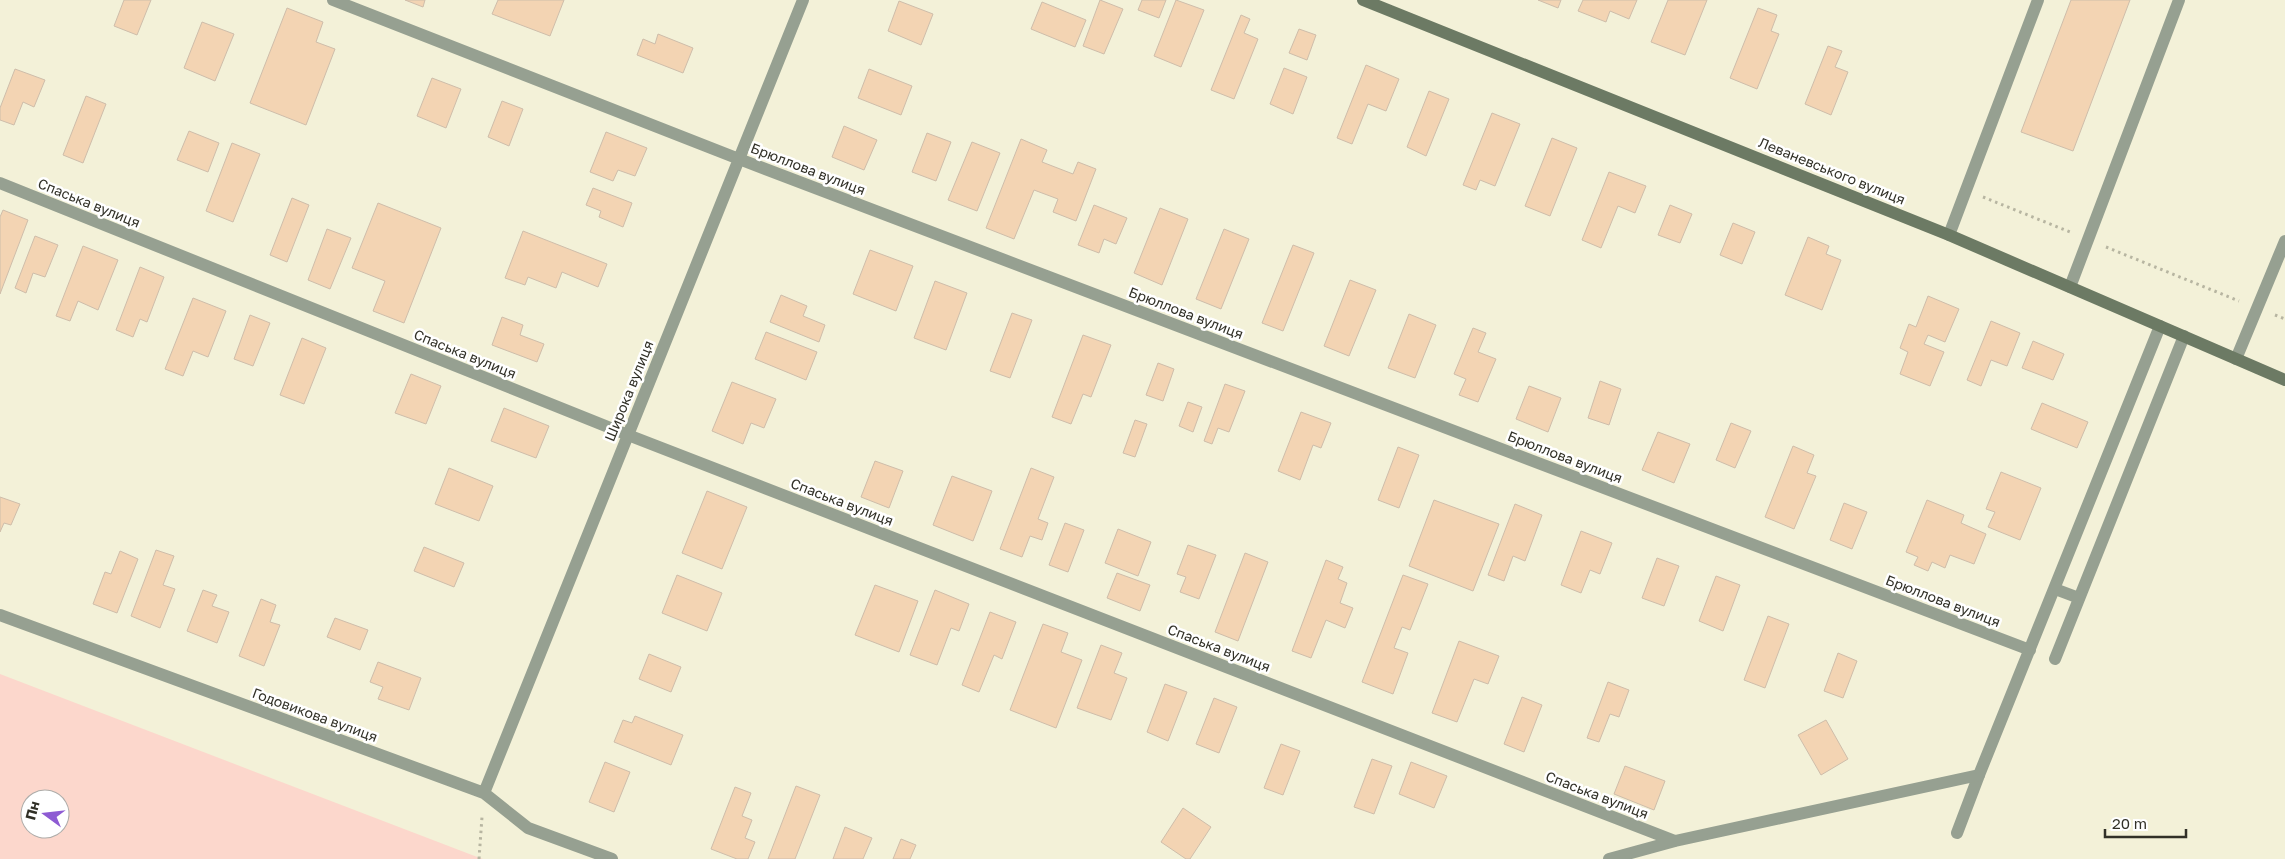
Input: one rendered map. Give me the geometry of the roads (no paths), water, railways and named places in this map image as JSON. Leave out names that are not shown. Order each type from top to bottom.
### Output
[{"type":"street","name":"Брюллова вулиця","points":[[334,0],[739,159],[2030,650]]},
{"type":"street","name":"Широка вулиця","points":[[484,793],[803,0]]},
{"type":"street","name":"Леваневського вулиця","points":[[1363,0],[1949,235],[2285,380]]},
{"type":"street","points":[[1949,235],[2038,0]]},
{"type":"street","points":[[2070,287],[2179,0]]},
{"type":"street","name":"Спаська вулиця","points":[[0,183],[628,435],[1676,841]]},
{"type":"street","points":[[2236,359],[2258,308],[2281,264],[2285,241]]},
{"type":"street","points":[[1957,832],[2160,326]]},
{"type":"street","points":[[2055,659],[2184,336]]},
{"type":"street","points":[[2055,589],[2079,598]]},
{"type":"street","name":"Годовикова вулиця","points":[[0,614],[484,793],[528,828],[612,859]]},
{"type":"street","points":[[1608,859],[1676,841],[1980,776]]}]
